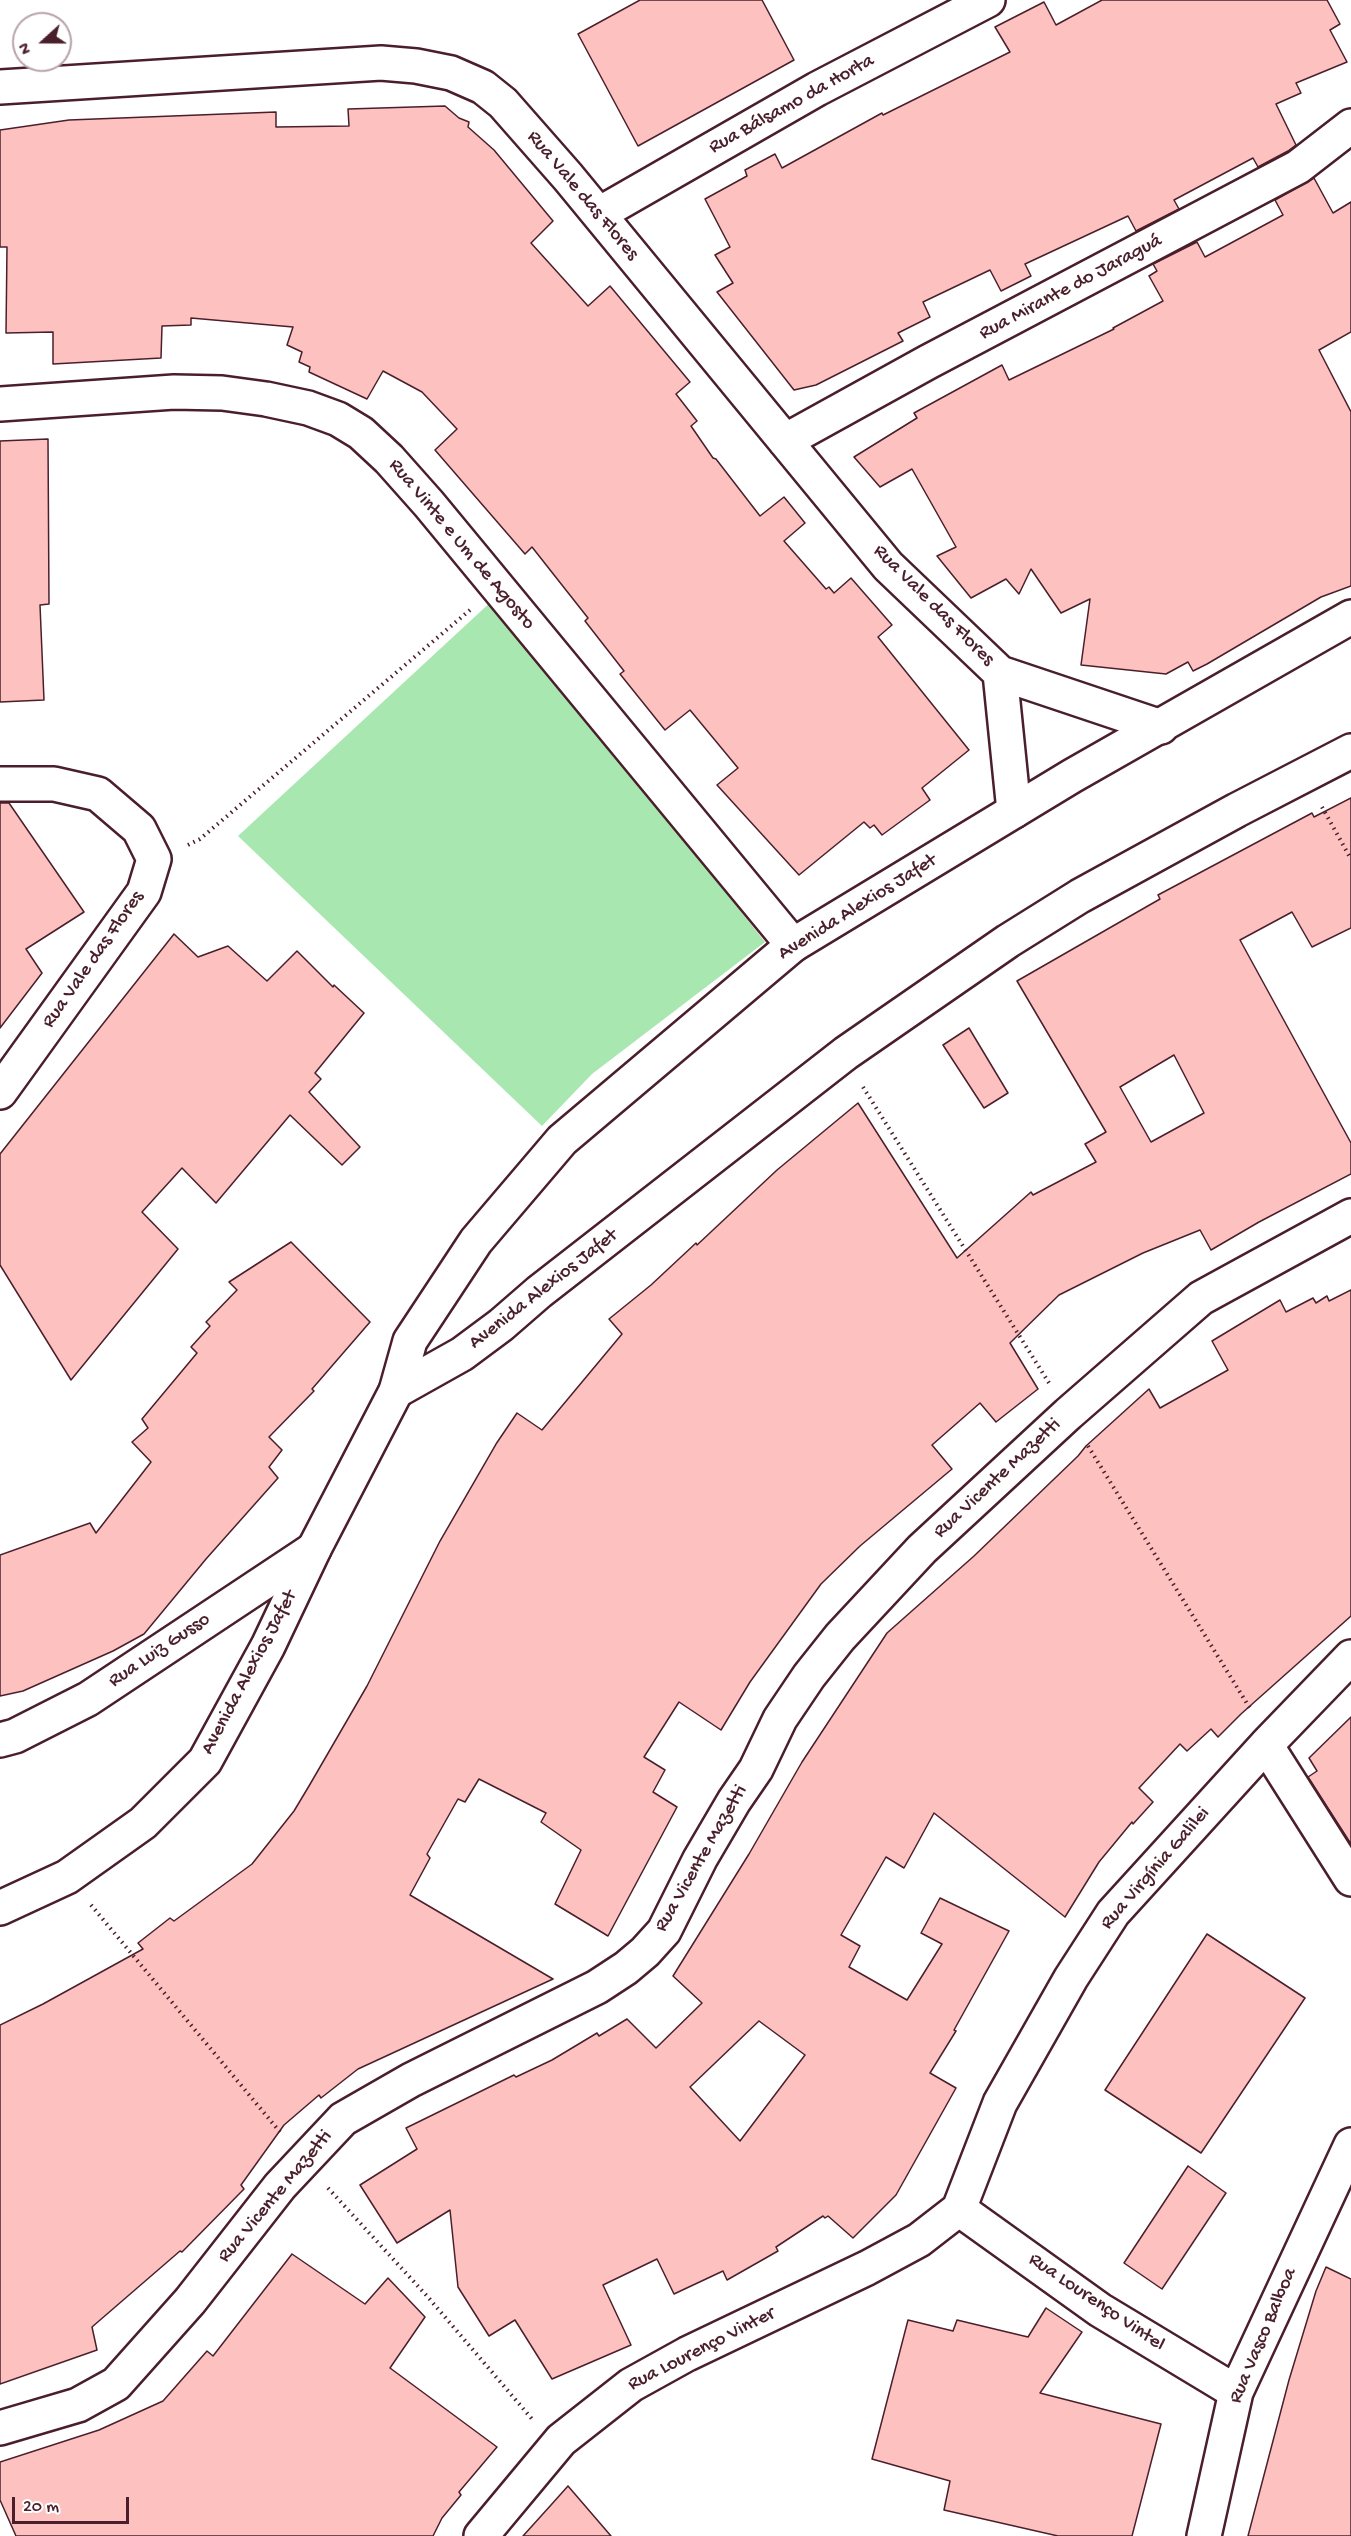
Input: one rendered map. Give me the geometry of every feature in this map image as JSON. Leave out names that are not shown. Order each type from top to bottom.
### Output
[{"type":"street","name":"Rua Bálsamo da Horta","points":[[599,214],[817,89],[988,0]]},
{"type":"street","name":"Rua Vale das Flores","points":[[0,87],[381,63],[416,66],[451,73],[483,87],[502,103],[599,214],[888,567],[1000,673],[1161,727]]},
{"type":"street","name":"Rua Mirante do Jaraguá","points":[[785,441],[928,362],[1298,167],[1351,126]]},
{"type":"street","name":"Rua Vinte e Um de Agosto","points":[[0,404],[174,392],[222,393],[266,399],[338,418],[362,434],[390,459],[498,586],[793,945]]},
{"type":"street","name":"Avenida Alexios Jafet","points":[[0,1908],[67,1876],[143,1823],[205,1761],[268,1646],[314,1549],[396,1391],[410,1341],[476,1241],[562,1140],[793,945],[1072,776],[1351,617]]},
{"type":"street","name":"Rua Vale das Flores","points":[[1000,673],[1014,811]]},
{"type":"street","name":"Avenida Alexios Jafet","points":[[396,1391],[462,1354],[501,1325],[538,1292],[846,1053],[1008,941],[1080,896],[1351,751]]},
{"type":"street","points":[[0,784],[54,784],[98,794],[139,829],[154,859]]},
{"type":"street","name":"Rua Vale das Flores","points":[[0,1092],[144,892],[154,859]]},
{"type":"street","name":"Rua Vicente Mazetti","points":[[0,2428],[78,2405],[116,2384],[190,2301],[280,2186],[343,2119],[411,2080],[597,1987],[645,1952],[664,1931],[700,1859],[756,1769],[780,1719],[809,1676],[840,1637],[922,1550],[1068,1414],[1201,1298],[1351,1216]]},
{"type":"street","name":"Rua Luiz Gusso","points":[[0,1740],[15,1736],[88,1699],[314,1549]]},
{"type":"street","name":"Rua Virgínia Galilei","points":[[959,2209],[1000,2103],[1065,1987],[1113,1913],[1268,1743],[1351,1657]]},
{"type":"street","points":[[1268,1743],[1351,1879]]},
{"type":"street","name":"Rua Vasco Balboa","points":[[1204,2536],[1236,2392],[1351,2145]]},
{"type":"street","name":"Rua Lourenço Vintel","points":[[959,2209],[1100,2310],[1236,2392]]},
{"type":"street","name":"Rua Lourenço Vinter","points":[[481,2536],[561,2440],[630,2385],[687,2354],[898,2252],[920,2240],[959,2209]]},
{"type":"path","points":[[154,859],[200,839],[498,586]]},
{"type":"path","points":[[1309,772],[1314,791],[1351,859]]},
{"type":"path","points":[[846,1053],[857,1078],[1068,1414],[1268,1743]]},
{"type":"path","points":[[67,1876],[303,2162],[427,2296],[555,2447]]},
{"type":"green space","points":[[494,599],[765,942],[592,1074],[542,1126],[238,836]]},
{"type":"building","points":[[640,0],[762,0],[794,60],[638,146],[578,34]]},
{"type":"building","points":[[1102,0],[1327,0],[1340,24],[1330,30],[1347,62],[1296,83],[1301,93],[1276,104],[1296,145],[1288,151],[1258,167],[1253,158],[1174,200],[1179,209],[1136,231],[1128,216],[1025,264],[1031,276],[1001,291],[990,270],[923,302],[930,317],[898,333],[903,341],[816,385],[794,390],[717,292],[733,283],[715,255],[730,247],[705,199],[747,176],[745,170],[775,154],[782,168],[882,113],[883,115],[1010,52],[995,27],[1044,2],[1056,25]]},
{"type":"building","points":[[445,106],[459,118],[469,122],[468,127],[494,150],[553,221],[531,243],[588,306],[610,286],[690,382],[676,394],[697,421],[691,426],[713,458],[760,516],[784,497],[805,523],[784,541],[826,589],[829,587],[834,593],[851,578],[892,625],[878,637],[969,750],[922,788],[930,800],[882,835],[874,825],[870,828],[864,822],[799,875],[717,785],[738,768],[690,710],[665,730],[620,674],[624,671],[585,621],[588,618],[532,547],[525,554],[435,450],[457,429],[422,392],[383,371],[367,399],[309,372],[310,367],[299,362],[302,352],[287,345],[293,327],[191,318],[191,325],[162,326],[161,358],[53,364],[53,332],[6,333],[7,247],[0,247],[0,130],[69,120],[276,112],[276,127],[349,126],[348,109]]},
{"type":"building","points":[[1314,178],[1333,213],[1351,202],[1351,332],[1319,350],[1351,412],[1351,586],[1321,597],[1193,671],[1188,662],[1166,674],[1081,665],[1090,599],[1061,613],[1031,569],[1019,594],[1006,579],[971,598],[937,556],[956,547],[912,469],[880,487],[854,457],[917,418],[914,413],[1002,365],[1009,380],[1114,329],[1163,301],[1149,276],[1157,271],[1153,264],[1197,242],[1205,257],[1283,215],[1275,200]]},
{"type":"building","points":[[48,439],[49,604],[40,605],[44,700],[0,702],[0,441]]},
{"type":"building","points":[[1351,798],[1351,928],[1312,947],[1292,912],[1240,940],[1351,1143],[1351,1174],[1211,1250],[1200,1230],[1143,1253],[1059,1295],[1010,1343],[1038,1389],[996,1422],[980,1403],[932,1445],[952,1469],[860,1546],[821,1584],[750,1682],[721,1730],[679,1702],[644,1757],[665,1770],[653,1792],[677,1807],[608,1936],[555,1904],[581,1850],[541,1822],[546,1813],[479,1779],[465,1802],[458,1799],[427,1854],[430,1858],[410,1895],[553,1979],[358,2069],[321,2098],[319,2095],[284,2125],[241,2185],[244,2189],[182,2252],[180,2251],[92,2327],[97,2350],[0,2384],[0,2025],[143,1949],[138,1943],[170,1918],[174,1921],[252,1864],[294,1811],[309,1786],[367,1686],[440,1541],[496,1444],[517,1413],[542,1430],[622,1334],[609,1319],[651,1285],[696,1243],[697,1245],[777,1170],[858,1103],[957,1258],[1031,1192],[1033,1195],[1096,1162],[1085,1144],[1106,1132],[1017,981],[1160,899],[1158,895],[1312,813],[1314,817]],"holes":[[[1174,1055],[1204,1113],[1151,1142],[1120,1087]]]},
{"type":"building","points":[[0,803],[9,803],[84,912],[26,949],[42,973],[0,1028]]},
{"type":"building","points":[[174,934],[198,957],[228,946],[267,981],[297,951],[333,987],[334,985],[364,1013],[315,1073],[321,1079],[309,1092],[360,1147],[342,1165],[290,1115],[216,1203],[182,1168],[142,1212],[178,1249],[71,1380],[0,1265],[0,1154]]},
{"type":"building","points":[[969,1028],[1008,1093],[984,1108],[943,1045]]},
{"type":"building","points":[[291,1242],[370,1322],[312,1389],[314,1391],[269,1437],[282,1450],[269,1467],[278,1478],[206,1559],[144,1634],[113,1651],[23,1691],[0,1696],[0,1555],[90,1523],[96,1533],[151,1462],[132,1442],[148,1428],[142,1419],[197,1353],[191,1347],[210,1326],[206,1322],[237,1290],[229,1282]]},
{"type":"building","points":[[1351,1290],[1351,1616],[1218,1737],[1211,1729],[1187,1751],[1180,1744],[1139,1788],[1153,1802],[1133,1824],[1132,1822],[1099,1862],[1065,1917],[934,1813],[904,1868],[886,1857],[841,1935],[860,1946],[849,1967],[907,2000],[942,1944],[921,1933],[940,1898],[1009,1931],[954,2030],[956,2031],[930,2073],[956,2088],[896,2195],[853,2238],[828,2216],[825,2218],[823,2216],[776,2247],[778,2251],[727,2280],[723,2271],[674,2294],[657,2259],[603,2285],[631,2345],[552,2379],[515,2320],[489,2336],[458,2287],[450,2210],[397,2243],[360,2185],[417,2149],[406,2128],[514,2075],[516,2077],[552,2060],[597,2033],[599,2036],[627,2019],[656,2048],[702,2003],[673,1976],[749,1854],[802,1762],[887,1633],[974,1556],[1086,1446],[1149,1389],[1160,1408],[1228,1370],[1212,1341],[1280,1300],[1286,1312],[1313,1298],[1316,1303],[1327,1296],[1329,1301]],"holes":[[[759,2021],[805,2055],[740,2141],[690,2087]]]},
{"type":"building","points":[[1351,1717],[1351,1844],[1308,1777],[1317,1771],[1309,1758]]},
{"type":"building","points":[[1207,1934],[1305,1998],[1201,2153],[1105,2090]]},
{"type":"building","points":[[1188,2166],[1226,2193],[1162,2289],[1124,2263]]},
{"type":"building","points":[[292,2254],[365,2304],[388,2278],[425,2317],[390,2368],[497,2447],[459,2492],[461,2495],[442,2518],[433,2536],[16,2536],[0,2500],[0,2462],[99,2430],[163,2401],[207,2351],[213,2356]]},
{"type":"building","points":[[1326,2267],[1351,2279],[1351,2536],[1248,2536],[1289,2380],[1316,2291]]},
{"type":"building","points":[[1046,2308],[1082,2332],[1040,2393],[1161,2424],[1132,2536],[1058,2536],[944,2510],[950,2481],[872,2459],[908,2320],[953,2331],[957,2320],[1028,2337]]},
{"type":"building","points":[[568,2486],[611,2536],[523,2536],[551,2505]]}]
